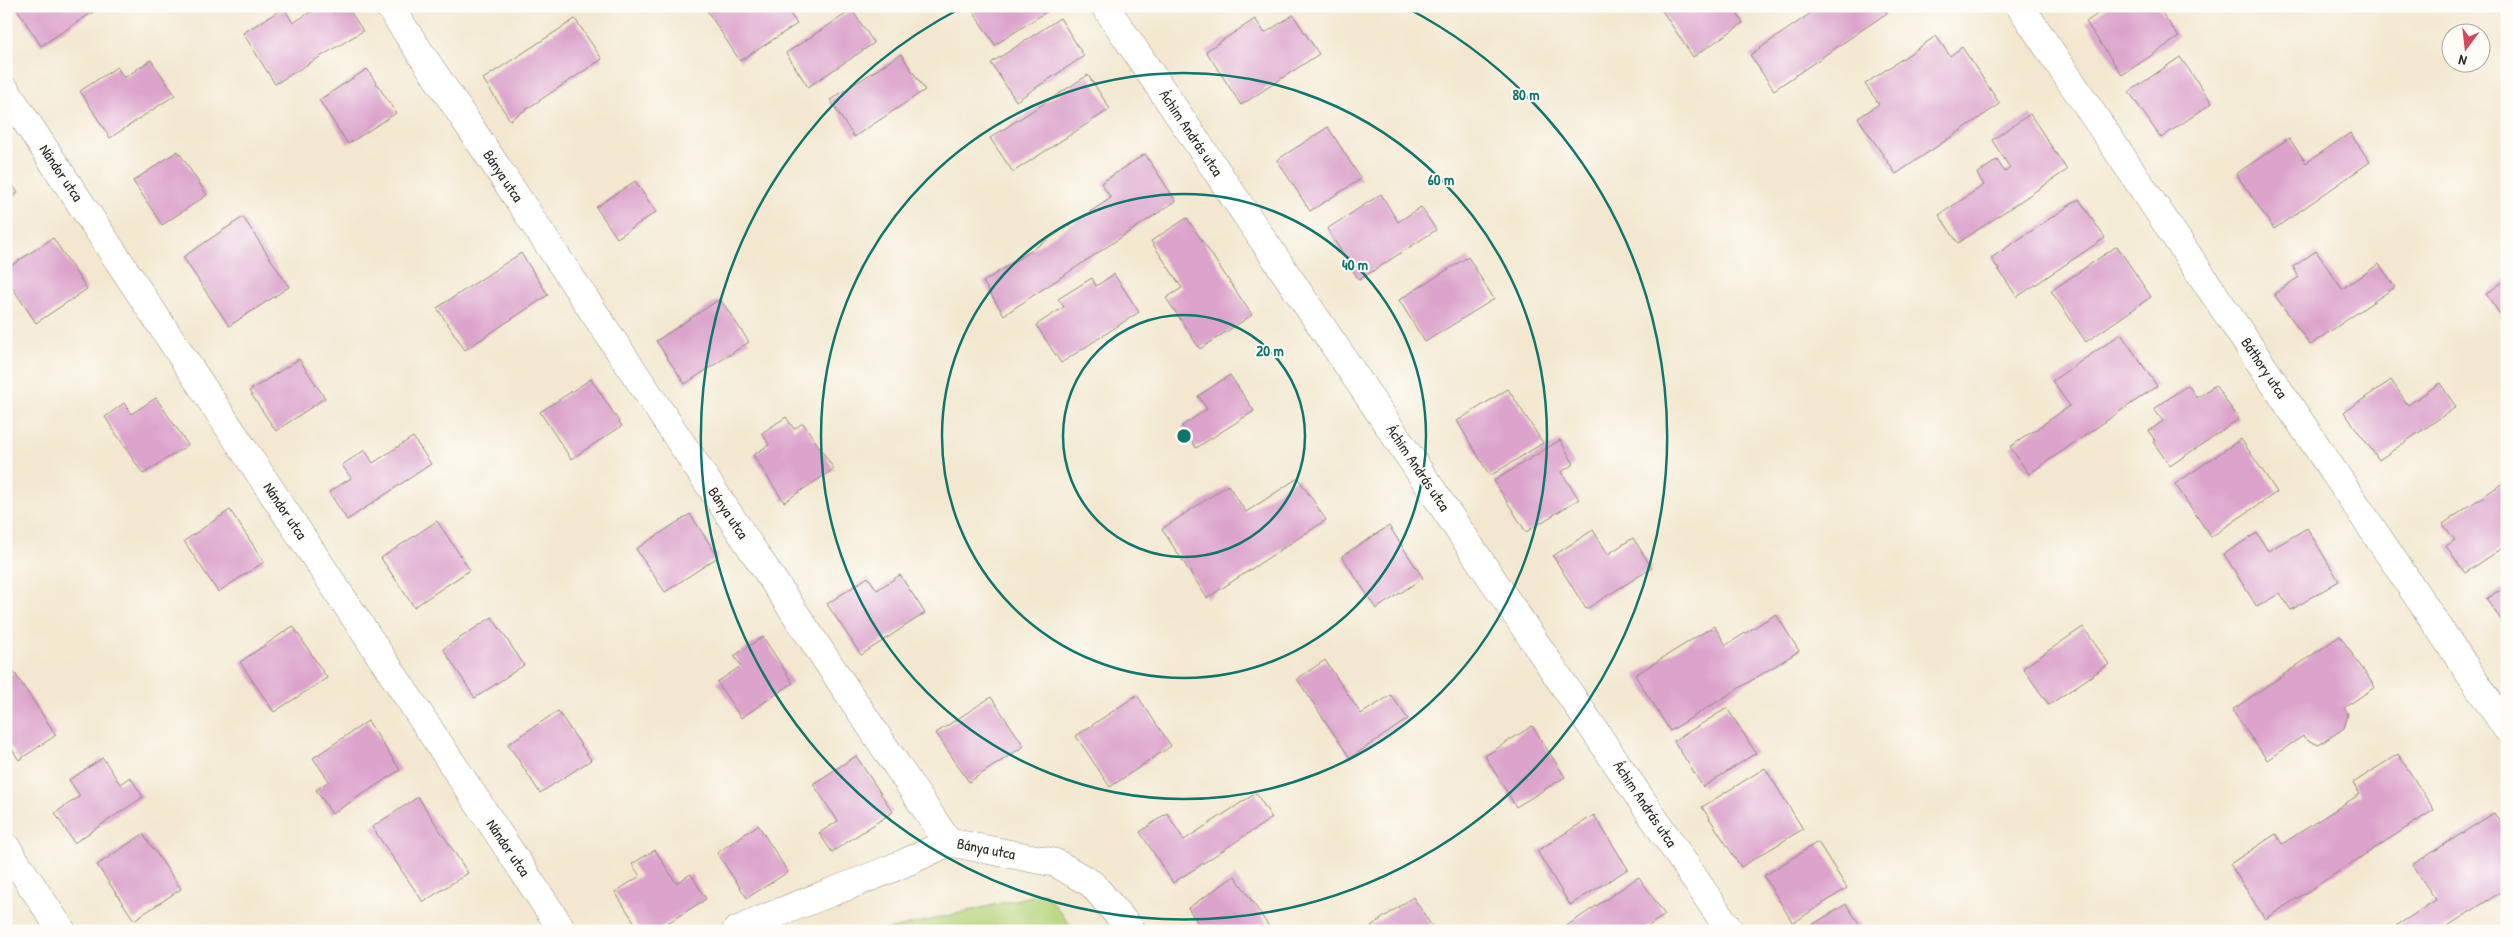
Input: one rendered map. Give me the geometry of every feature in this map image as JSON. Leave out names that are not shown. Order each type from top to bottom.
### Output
[{"type":"street","name":"Bánya utca","points":[[389,6],[948,842],[1056,863],[1092,884],[1132,931]]},
{"type":"street","name":"Áchim András utca","points":[[1105,6],[1730,931]]},
{"type":"street","name":"Báthory utca","points":[[2020,6],[2507,729]]},
{"type":"street","name":"Nándor utca","points":[[6,91],[563,931]]},
{"type":"street","points":[[736,931],[776,912],[919,858],[948,842]]},
{"type":"street","points":[[6,846],[62,931]]},
{"type":"green space","points":[[1045,893],[1075,931],[883,931]]},
{"type":"building","points":[[15,6],[102,6],[41,46]]},
{"type":"building","points":[[320,6],[331,6],[334,12],[347,6],[363,31],[275,84],[243,33],[284,8],[293,23]]},
{"type":"building","points":[[704,6],[785,6],[797,24],[740,61]]},
{"type":"building","points":[[969,6],[1051,6],[1052,8],[995,45]]},
{"type":"building","points":[[1659,6],[1732,6],[1743,23],[1693,57]]},
{"type":"building","points":[[1810,6],[1882,6],[1887,13],[1774,90],[1750,55],[1814,11]]},
{"type":"building","points":[[2109,6],[2157,6],[2179,37],[2122,75],[2086,22]]},
{"type":"building","points":[[852,10],[874,43],[808,87],[786,53]]},
{"type":"building","points":[[1293,15],[1319,54],[1241,105],[1206,51],[1255,19],[1265,33]]},
{"type":"building","points":[[1060,18],[1084,56],[1016,101],[991,63]]},
{"type":"building","points":[[575,19],[602,59],[510,120],[483,79]]},
{"type":"building","points":[[1936,36],[1950,56],[1962,47],[2000,104],[1896,174],[1858,118],[1879,104],[1865,84]]},
{"type":"building","points":[[901,54],[925,90],[854,137],[830,100]]},
{"type":"building","points":[[2180,57],[2212,103],[2161,138],[2129,92]]},
{"type":"building","points":[[151,60],[175,95],[110,138],[80,91],[117,67],[124,78]]},
{"type":"building","points":[[367,69],[396,113],[348,144],[319,100]]},
{"type":"building","points":[[1088,75],[1110,109],[1013,172],[990,138]]},
{"type":"building","points":[[2030,114],[2067,170],[1958,243],[1939,215],[1984,185],[1977,174],[1997,160],[2005,172],[2010,168],[1992,140]]},
{"type":"building","points":[[1328,127],[1361,179],[1310,211],[1277,160]]},
{"type":"building","points":[[2350,133],[2370,162],[2274,229],[2236,174],[2289,138],[2306,163]]},
{"type":"building","points":[[178,151],[207,195],[162,225],[133,181]]},
{"type":"building","points":[[1145,154],[1176,201],[1004,315],[983,282],[1111,198],[1101,183]]},
{"type":"building","points":[[6,175],[18,193],[6,201]]},
{"type":"building","points":[[635,181],[656,212],[617,238],[596,207]]},
{"type":"building","points":[[1381,194],[1398,222],[1421,207],[1436,230],[1359,280],[1327,229]]},
{"type":"building","points":[[2079,199],[2105,238],[2017,297],[1991,258]]},
{"type":"building","points":[[243,217],[289,287],[229,326],[183,257]]},
{"type":"building","points":[[1187,218],[1252,315],[1200,349],[1166,298],[1182,288],[1151,241]]},
{"type":"building","points":[[53,238],[87,289],[36,323],[6,278],[6,269]]},
{"type":"building","points":[[2117,246],[2151,297],[2086,342],[2051,291]]},
{"type":"building","points":[[2316,251],[2342,289],[2379,264],[2395,287],[2310,345],[2274,294],[2299,277],[2293,267]]},
{"type":"building","points":[[521,253],[548,295],[465,350],[437,308]]},
{"type":"building","points":[[1468,257],[1494,299],[1425,342],[1399,300]]},
{"type":"building","points":[[1114,274],[1139,312],[1061,363],[1036,325],[1064,307],[1058,299],[1092,278],[1096,286]]},
{"type":"building","points":[[2507,279],[2507,324],[2486,294]]},
{"type":"building","points":[[720,299],[749,342],[685,384],[656,341]]},
{"type":"building","points":[[2121,334],[2157,386],[2029,474],[2010,447],[2070,406],[2052,381]]},
{"type":"building","points":[[299,359],[325,398],[276,431],[249,391]]},
{"type":"building","points":[[1230,375],[1254,411],[1196,448],[1182,426],[1207,409],[1198,396]]},
{"type":"building","points":[[591,379],[622,426],[571,459],[540,412]]},
{"type":"building","points":[[2391,380],[2408,405],[2440,383],[2456,407],[2379,460],[2344,412]]},
{"type":"building","points":[[2188,385],[2197,398],[2215,385],[2239,419],[2170,466],[2153,442],[2155,441],[2149,431],[2163,421],[2154,409]]},
{"type":"building","points":[[1508,389],[1543,443],[1490,476],[1457,421]]},
{"type":"building","points":[[156,398],[188,445],[143,474],[105,417],[124,403],[131,414]]},
{"type":"building","points":[[786,417],[794,429],[803,423],[834,469],[784,502],[753,455],[769,445],[762,433]]},
{"type":"building","points":[[413,437],[431,464],[347,520],[329,492],[351,478],[342,465],[365,450],[373,463]]},
{"type":"building","points":[[2241,439],[2277,492],[2211,537],[2175,484]]},
{"type":"building","points":[[1560,440],[1574,464],[1561,472],[1579,499],[1526,532],[1494,481]]},
{"type":"building","points":[[1298,478],[1326,520],[1207,598],[1162,529],[1228,485],[1246,512]]},
{"type":"building","points":[[2507,480],[2507,545],[2465,573],[2446,546],[2455,540],[2443,524]]},
{"type":"building","points":[[230,510],[264,562],[218,592],[184,541]]},
{"type":"building","points":[[690,514],[718,557],[665,592],[636,549]]},
{"type":"building","points":[[437,521],[470,570],[414,607],[381,558]]},
{"type":"building","points":[[1389,526],[1423,578],[1376,609],[1342,556]]},
{"type":"building","points":[[2307,528],[2339,581],[2291,610],[2280,593],[2257,607],[2224,554],[2257,533],[2268,551]]},
{"type":"building","points":[[1593,530],[1608,554],[1633,538],[1652,568],[1586,609],[1553,556]]},
{"type":"building","points":[[900,575],[925,613],[861,655],[827,604],[868,577],[877,590]]},
{"type":"building","points":[[2507,585],[2507,628],[2486,599]]},
{"type":"building","points":[[1776,614],[1799,651],[1670,731],[1635,675],[1714,626],[1726,645]]},
{"type":"building","points":[[492,617],[524,665],[475,698],[443,649]]},
{"type":"building","points":[[293,626],[327,678],[274,712],[240,662]]},
{"type":"building","points":[[2083,627],[2109,664],[2049,705],[2023,668]]},
{"type":"building","points":[[2340,636],[2375,687],[2344,708],[2348,714],[2344,728],[2319,745],[2307,740],[2303,736],[2267,760],[2232,710]]},
{"type":"building","points":[[763,637],[793,683],[741,718],[717,682],[741,666],[734,656]]},
{"type":"building","points":[[1325,660],[1361,714],[1391,695],[1408,719],[1350,758],[1297,679]]},
{"type":"building","points":[[14,672],[56,735],[19,760],[6,740],[6,677]]},
{"type":"building","points":[[1137,695],[1171,746],[1110,787],[1076,736]]},
{"type":"building","points":[[991,697],[1024,746],[969,782],[936,733]]},
{"type":"building","points":[[1727,708],[1756,753],[1703,787],[1674,741]]},
{"type":"building","points":[[558,711],[591,760],[540,793],[508,744]]},
{"type":"building","points":[[368,721],[400,770],[332,814],[316,790],[329,781],[313,758]]},
{"type":"building","points":[[1532,726],[1565,777],[1516,807],[1485,756]]},
{"type":"building","points":[[2398,754],[2434,810],[2265,919],[2230,864],[2276,834],[2282,844],[2360,794],[2353,783]]},
{"type":"building","points":[[856,756],[893,812],[832,852],[819,833],[838,821],[813,784]]},
{"type":"building","points":[[103,758],[120,784],[130,777],[143,797],[74,843],[55,813],[80,796],[69,780]]},
{"type":"building","points":[[1765,768],[1803,829],[1741,867],[1702,807]]},
{"type":"building","points":[[1256,793],[1272,818],[1173,883],[1140,832],[1167,813],[1184,840]]},
{"type":"building","points":[[418,797],[468,873],[423,902],[372,827]]},
{"type":"building","points":[[2494,813],[2507,833],[2507,888],[2440,931],[2399,931],[2396,926],[2436,900],[2412,865]]},
{"type":"building","points":[[1594,815],[1628,869],[1570,905],[1537,851]]},
{"type":"building","points":[[758,825],[788,872],[747,898],[717,853]]},
{"type":"building","points":[[143,834],[181,889],[134,920],[97,865]]},
{"type":"building","points":[[1818,842],[1847,888],[1793,923],[1764,876]]},
{"type":"building","points":[[655,850],[676,883],[691,874],[706,899],[655,931],[640,931],[615,892],[640,876],[632,864]]},
{"type":"building","points":[[1235,876],[1272,931],[1203,931],[1188,908]]},
{"type":"building","points":[[1639,877],[1665,915],[1641,931],[1559,931]]},
{"type":"building","points":[[1413,897],[1435,931],[1374,931],[1371,926]]},
{"type":"building","points":[[1846,904],[1864,931],[1809,931],[1807,928]]}]
